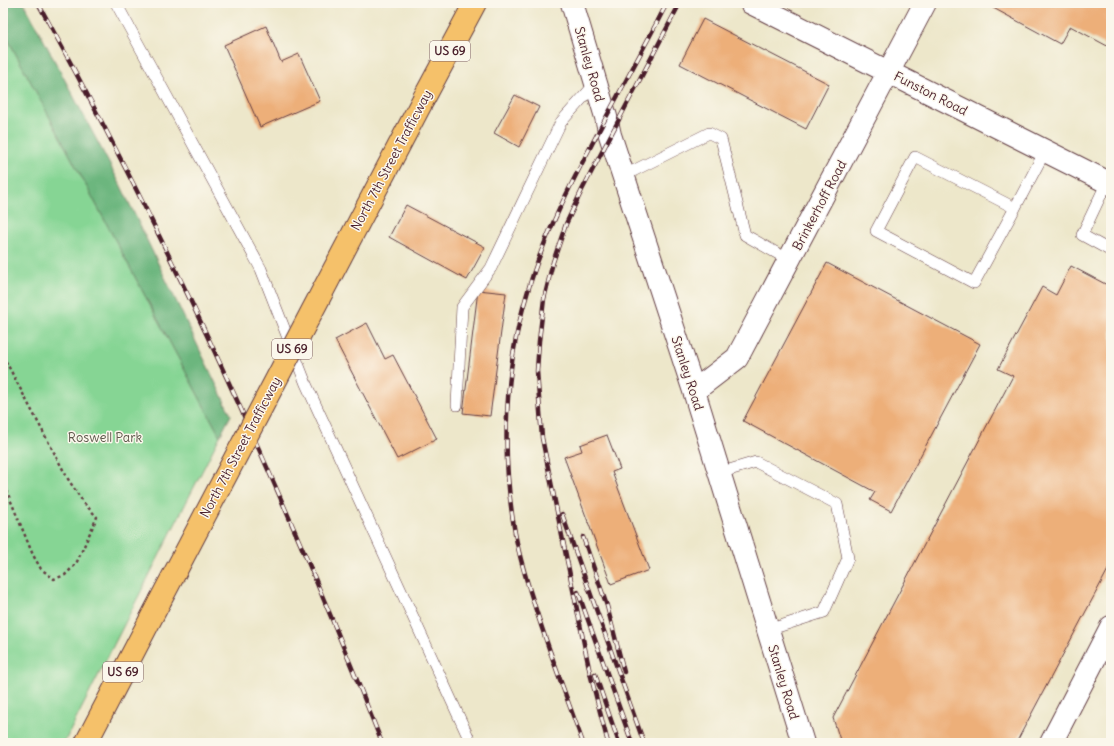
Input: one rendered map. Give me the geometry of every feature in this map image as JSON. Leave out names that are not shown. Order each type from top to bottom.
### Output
[{"type":"main road","name":"North 7th Street Trafficway","points":[[86,743],[475,3]]},
{"type":"street","name":"Stanley Road","points":[[572,3],[610,136],[694,391],[803,743]]},
{"type":"street","name":"Funston Road","points":[[751,3],[1109,183]]},
{"type":"street","name":"Brinkerhoff Road","points":[[694,391],[737,358],[926,3]]},
{"type":"street","points":[[1051,743],[1111,627]]},
{"type":"lane","points":[[116,3],[261,269],[306,384],[470,743]]},
{"type":"lane","points":[[457,405],[462,307],[491,268],[561,122],[596,83]]},
{"type":"lane","points":[[623,176],[709,133],[721,139],[744,235],[789,260]]},
{"type":"lane","points":[[1015,208],[915,157],[876,232],[974,283],[1015,208],[1045,151]]},
{"type":"lane","points":[[1109,183],[1082,235],[1111,251]]},
{"type":"lane","points":[[719,473],[756,462],[837,504],[848,558],[824,612],[768,630]]},
{"type":"path","points":[[3,356],[68,479],[83,502],[97,517],[76,564],[65,575],[54,579],[41,569],[33,555],[3,482]]},
{"type":"green space","points":[[3,3],[24,3],[120,184],[231,415],[220,436],[3,30]]},
{"type":"green space","name":"Roswell Park","points":[[3,30],[220,436],[64,743],[3,743]]},
{"type":"building","points":[[984,3],[1111,3],[1111,48],[1070,26],[1060,44]]},
{"type":"building","points":[[703,19],[829,84],[806,129],[680,64]]},
{"type":"building","points":[[266,26],[281,62],[299,54],[320,101],[260,127],[224,45]]},
{"type":"building","points":[[515,95],[539,107],[519,147],[494,133]]},
{"type":"building","points":[[406,205],[485,247],[467,280],[389,237]]},
{"type":"building","points":[[827,263],[980,344],[891,511],[870,500],[875,492],[743,421]]},
{"type":"building","points":[[1071,266],[1111,287],[1111,564],[1016,743],[841,743],[833,718],[1013,376],[998,369],[1042,287],[1056,295]]},
{"type":"building","points":[[478,290],[506,293],[490,416],[463,413]]},
{"type":"building","points":[[367,323],[385,359],[393,355],[437,439],[397,459],[335,340]]},
{"type":"building","points":[[607,435],[620,469],[612,472],[649,570],[611,584],[564,457],[582,451],[580,445]]},
{"type":"railway","points":[[38,3],[87,93],[222,367],[305,554],[382,743]]},
{"type":"railway","points":[[583,743],[554,664],[525,575],[517,543],[508,473],[507,412],[509,382],[519,323],[542,250],[580,166],[667,3]]},
{"type":"railway","points":[[608,743],[590,673],[542,438],[537,371],[539,341],[544,299],[553,262],[566,224],[582,190],[680,3]]},
{"type":"railway","points":[[562,514],[644,743]]},
{"type":"railway","points":[[583,537],[607,606],[624,672]]},
{"type":"railway","points":[[578,592],[632,743]]},
{"type":"railway","points":[[595,674],[619,743]]}]
